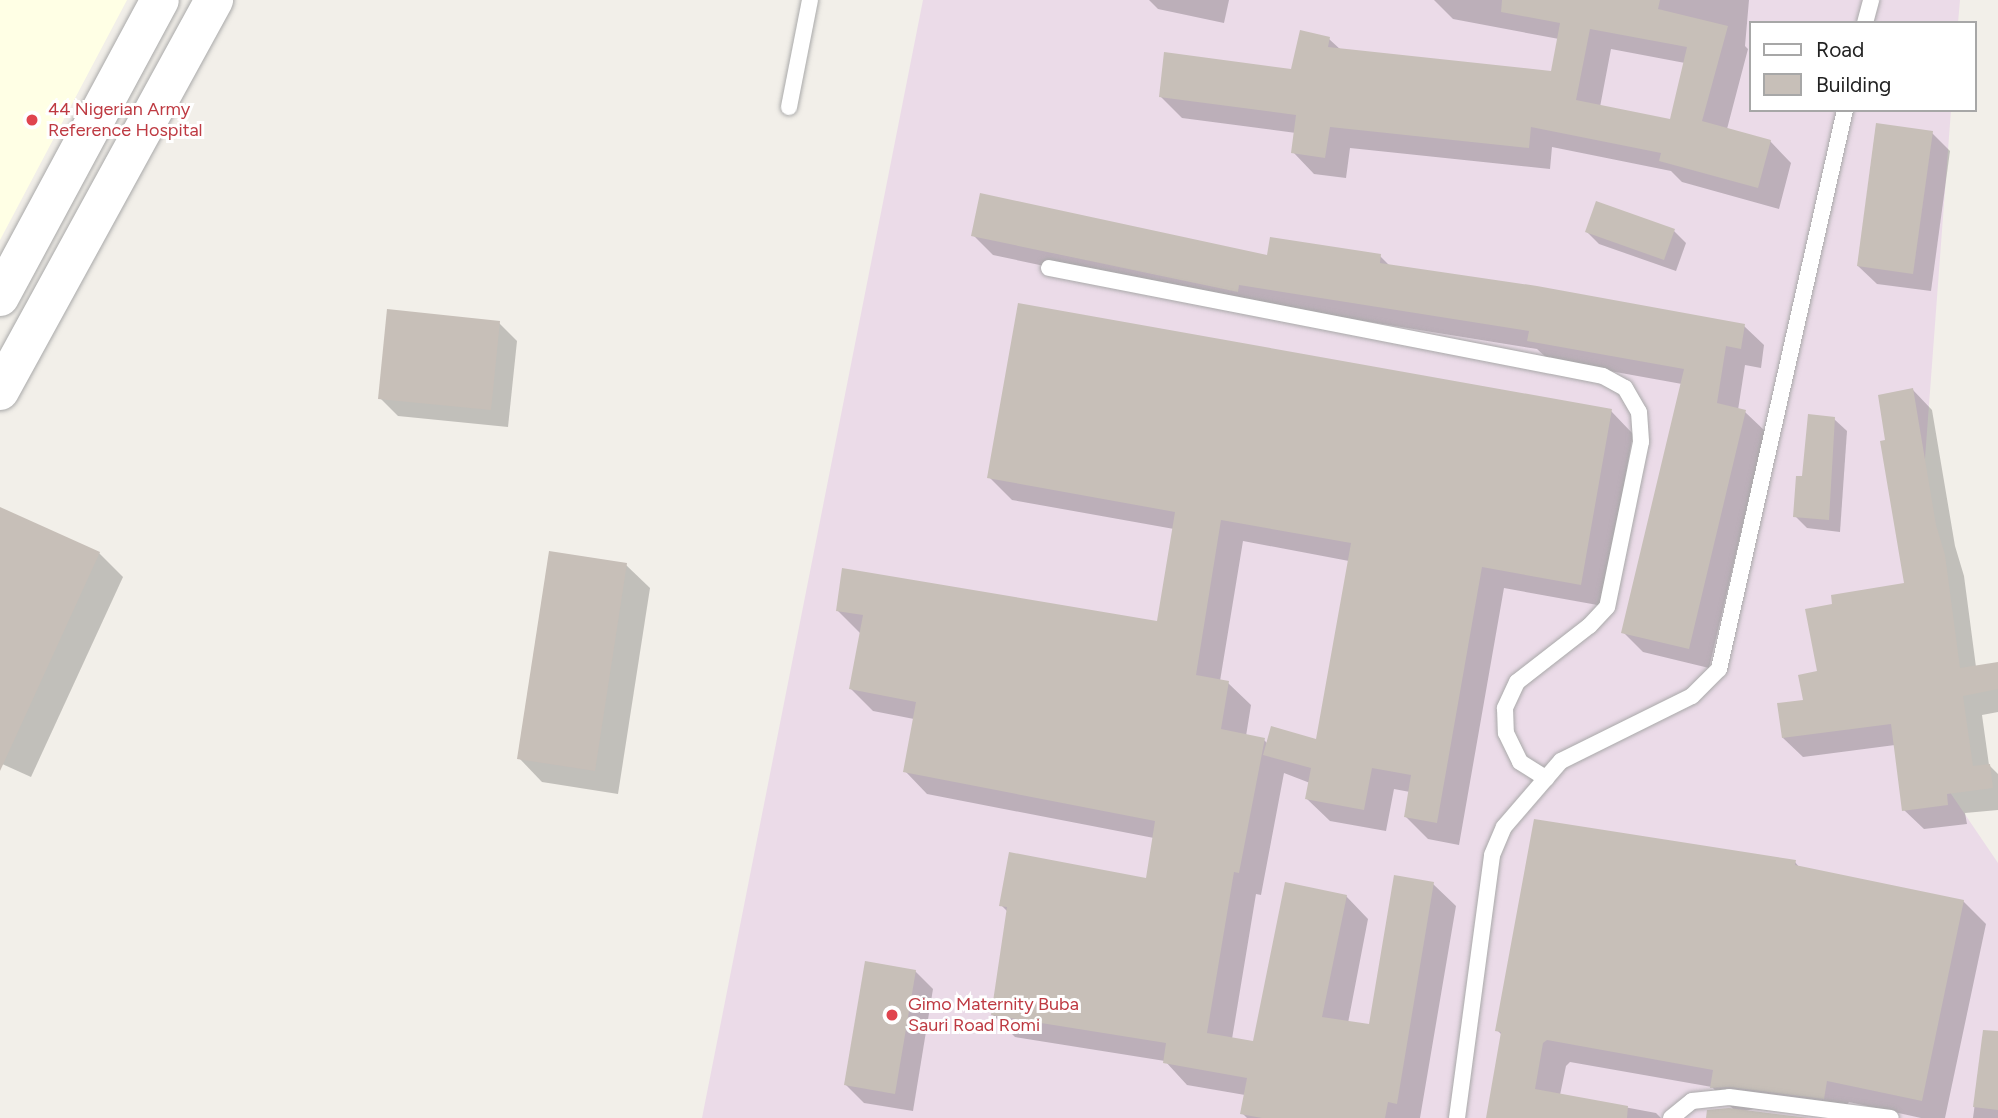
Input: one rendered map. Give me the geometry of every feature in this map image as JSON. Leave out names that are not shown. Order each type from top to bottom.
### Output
[{"type":"street","points":[[0,298],[160,0]]},
{"type":"street","points":[[0,391],[214,0]]},
{"type":"lane","points":[[789,107],[810,0]]},
{"type":"lane","points":[[1866,21],[1871,0]]},
{"type":"lane","points":[[1457,1118],[1492,855],[1504,827],[1561,761],[1692,696],[1719,669],[1844,112]]},
{"type":"lane","points":[[1049,268],[1603,376],[1625,388],[1639,412],[1641,442],[1607,607],[1589,626],[1517,682],[1505,708],[1506,733],[1520,762],[1546,778]]},
{"type":"lane","points":[[1671,1118],[1692,1101],[1729,1097],[1891,1118]]},
{"type":"shaded area","name":"44 Nigerian Army Reference Hospital","points":[[0,0],[127,0],[0,240]]},
{"type":"shaded area","points":[[923,0],[1960,0],[1958,21],[1750,21],[1750,112],[1951,112],[1905,726],[1998,863],[1998,1118],[702,1118]]},
{"type":"building","points":[[1502,0],[1660,0],[1658,9],[1728,26],[1702,121],[1771,140],[1758,188],[1659,161],[1661,153],[1531,127],[1529,148],[1330,127],[1325,158],[1291,153],[1296,115],[1159,97],[1164,52],[1291,69],[1300,30],[1330,37],[1328,47],[1551,71],[1560,23],[1501,12]],"holes":[[[1590,29],[1687,47],[1670,119],[1576,100]]]},
{"type":"building","points":[[1876,123],[1933,131],[1913,274],[1857,266]]},
{"type":"building","points":[[980,193],[1267,255],[1270,237],[1381,254],[1380,263],[1537,286],[1745,324],[1741,349],[1726,346],[1717,403],[1746,410],[1689,649],[1621,633],[1684,369],[1527,341],[1529,331],[1239,285],[1238,292],[971,236]]},
{"type":"building","points":[[1596,201],[1675,229],[1664,260],[1585,232]]},
{"type":"building","points":[[1018,303],[1612,409],[1581,585],[1482,567],[1437,823],[1404,817],[1411,775],[1372,768],[1364,810],[1305,799],[1311,768],[1263,755],[1271,726],[1316,739],[1351,543],[1221,520],[1196,675],[1229,681],[1221,729],[1265,738],[1239,873],[1234,872],[1207,1033],[1253,1041],[1285,882],[1347,895],[1322,1017],[1369,1024],[1394,875],[1434,882],[1397,1104],[1388,1102],[1385,1118],[1262,1118],[1240,1114],[1247,1078],[1163,1063],[1166,1043],[991,1015],[1007,907],[999,906],[1009,852],[1146,878],[1155,821],[903,772],[916,702],[849,689],[863,615],[836,611],[842,568],[1157,621],[1175,512],[987,478]]},
{"type":"building","points":[[387,309],[500,321],[491,410],[378,399]]},
{"type":"building","points":[[1913,388],[1936,525],[1945,555],[1960,668],[1998,662],[1998,689],[1963,696],[1973,766],[1990,764],[1993,788],[1947,794],[1948,805],[1902,811],[1891,724],[1782,738],[1777,703],[1803,700],[1798,675],[1817,671],[1805,609],[1832,604],[1831,595],[1904,583],[1880,441],[1885,440],[1878,395]]},
{"type":"building","points":[[1808,414],[1835,417],[1829,520],[1793,517],[1796,476],[1802,476]]},
{"type":"building","points":[[0,507],[100,552],[0,771]]},
{"type":"building","points":[[549,551],[627,563],[595,771],[517,759]]},
{"type":"building","points":[[1534,819],[1796,860],[1795,865],[1964,900],[1922,1101],[1827,1081],[1824,1099],[1730,1087],[1710,1088],[1713,1070],[1547,1040],[1543,1043],[1535,1089],[1628,1106],[1627,1118],[1486,1118],[1501,1032],[1495,1031]]},
{"type":"building","points":[[865,961],[916,970],[895,1094],[844,1085]]},
{"type":"building","points":[[1983,1030],[1998,1031],[1998,1110],[1973,1107]]},
{"type":"building","points":[[1729,1108],[1809,1118],[1706,1118],[1707,1110]]},
{"type":"place","name":"44 Nigerian Army Reference Hospital","points":[[32,120]]},
{"type":"place","name":"Gimo Maternity Buba Sauri Road Romi","points":[[892,1015]]}]
